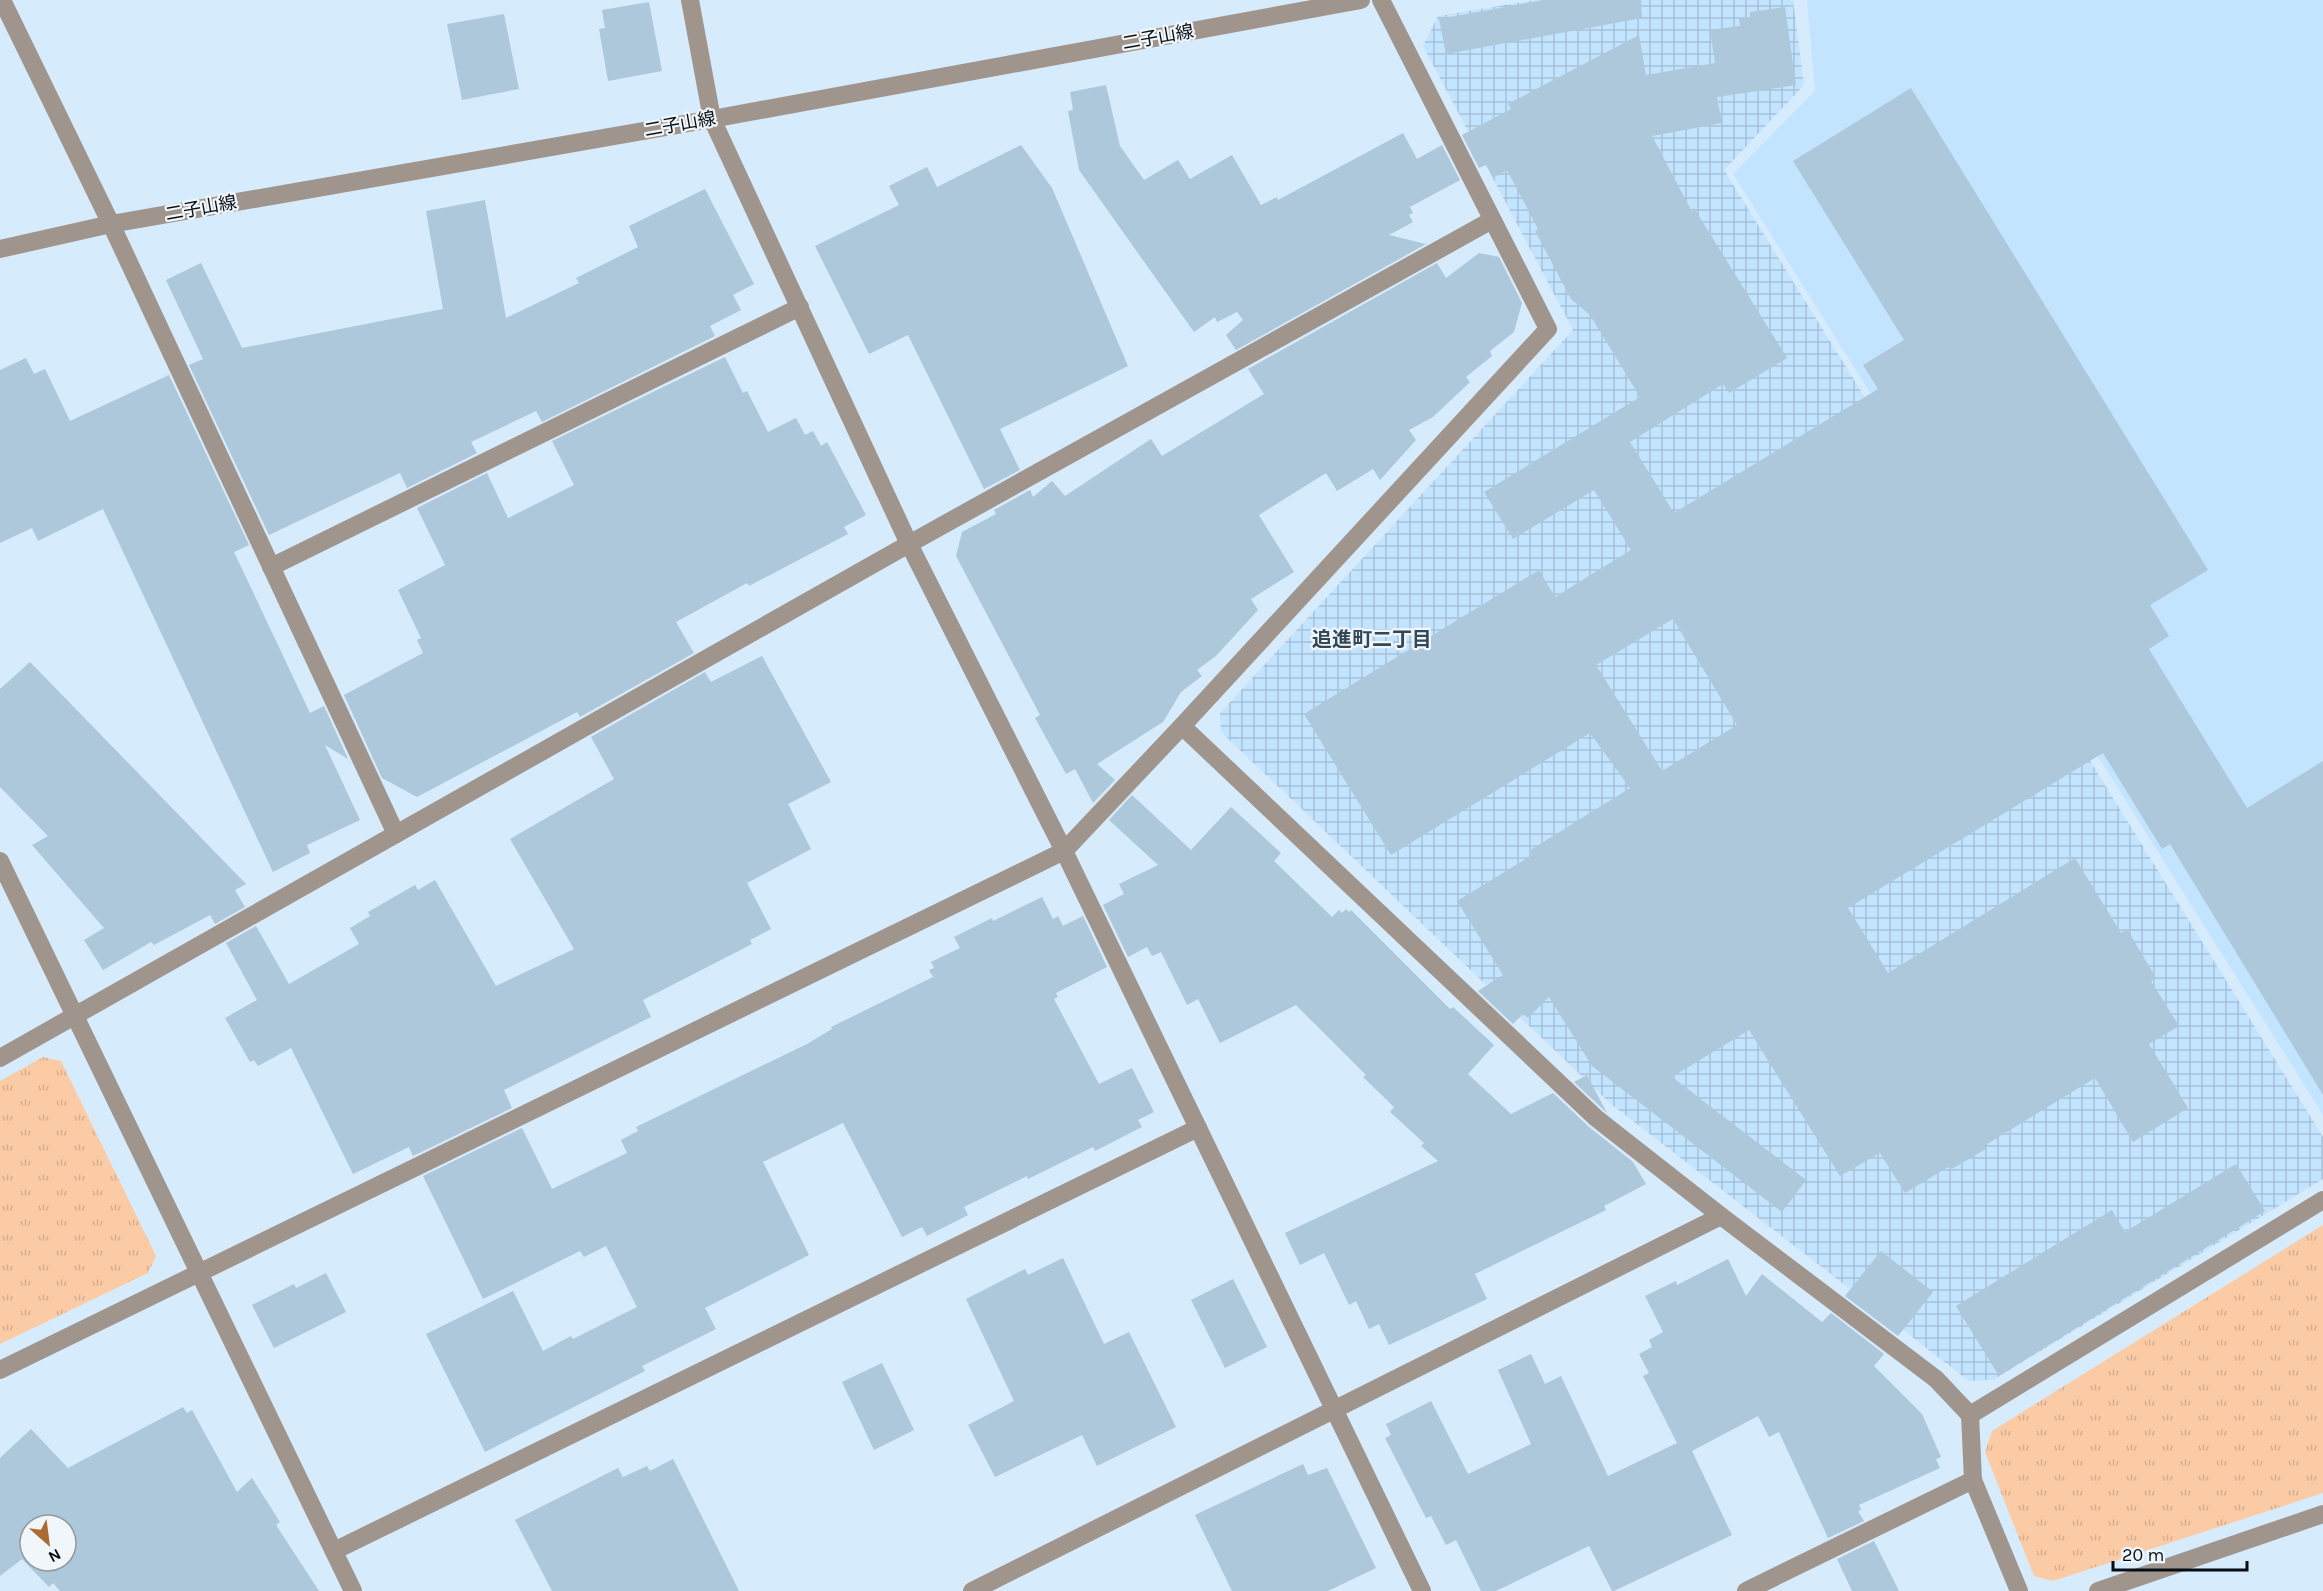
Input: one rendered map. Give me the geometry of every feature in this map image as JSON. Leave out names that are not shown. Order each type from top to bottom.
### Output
[{"type":"street","points":[[2,0],[111,224],[396,834]]},
{"type":"street","points":[[690,0],[712,118],[909,544],[1064,851],[1422,1591]]},
{"type":"street","name":"二子山線","points":[[0,249],[111,224],[712,118],[1291,6],[1360,0]]},
{"type":"street","points":[[0,1370],[1064,851],[1548,329],[1382,0]]},
{"type":"street","points":[[0,1058],[909,544],[1492,220]]},
{"type":"street","points":[[271,567],[800,308]]},
{"type":"street","points":[[1182,726],[1596,1118],[1936,1379],[1970,1415],[1973,1480],[2019,1591]]},
{"type":"street","points":[[0,861],[353,1591]]},
{"type":"street","points":[[334,1551],[1198,1128]]},
{"type":"street","points":[[1970,1415],[2323,1200]]},
{"type":"street","points":[[972,1591],[1721,1216]]},
{"type":"street","points":[[1746,1591],[1973,1480]]},
{"type":"street","points":[[2098,1591],[2323,1514]]},
{"type":"shaded area","points":[[1535,0],[1793,0],[1804,85],[1724,170],[2323,1137],[2323,1179],[1993,1380],[1969,1381],[1611,1104],[1221,732],[1220,713],[1573,330],[1423,46],[1438,16]]},
{"type":"shaded area","points":[[1807,0],[2323,0],[2323,1115],[1733,174],[1815,91]]},
{"type":"green space","points":[[43,1057],[61,1061],[156,1256],[148,1273],[0,1344],[0,1081]]},
{"type":"green space","points":[[2323,1225],[2323,1493],[2053,1581],[2034,1576],[1985,1452],[1992,1431]]},
{"type":"building","points":[[1544,0],[1641,0],[1642,18],[1446,54],[1439,19]]},
{"type":"building","points":[[649,2],[662,71],[608,81],[599,29],[605,28],[602,10]]},
{"type":"building","points":[[1785,7],[1796,85],[1717,97],[1722,123],[1652,136],[1691,210],[1694,208],[1787,358],[1729,393],[1723,384],[1630,442],[1674,513],[1878,389],[1863,365],[1904,340],[1793,161],[1911,88],[2208,570],[2150,605],[2169,636],[2149,649],[2247,808],[2323,761],[2323,1095],[2170,844],[2162,849],[2103,753],[1848,908],[1888,973],[2075,858],[2121,933],[2127,929],[2156,978],[2151,981],[2179,1026],[2149,1044],[2188,1108],[2133,1142],[2095,1078],[1984,1146],[1986,1149],[1950,1170],[1948,1167],[1905,1193],[1880,1153],[1840,1176],[1749,1030],[1672,1077],[1806,1180],[1782,1212],[1592,1066],[1549,997],[1528,1018],[1523,1014],[1513,1024],[1478,991],[1503,975],[1457,901],[1532,855],[1529,851],[1630,788],[1590,733],[1391,855],[1304,714],[1539,570],[1555,597],[1631,550],[1594,490],[1513,539],[1484,492],[1640,397],[1590,315],[1571,299],[1535,231],[1538,229],[1507,170],[1493,178],[1486,165],[1479,168],[1462,135],[1511,109],[1508,104],[1639,35],[1646,75],[1715,63],[1710,30],[1740,26],[1739,19],[1750,17],[1750,12]],"holes":[[[1673,619],[1737,725],[1662,771],[1596,665]]]},
{"type":"building","points":[[504,14],[519,89],[462,100],[447,24]]},
{"type":"building","points":[[1106,85],[1120,146],[1144,180],[1178,160],[1190,179],[1232,155],[1261,205],[1277,197],[1278,200],[1403,133],[1417,159],[1442,145],[1460,180],[1410,207],[1413,213],[1409,215],[1413,222],[1389,235],[1426,244],[1236,350],[1226,335],[1243,320],[1237,312],[1217,322],[1215,317],[1194,332],[1079,170],[1068,111],[1073,110],[1070,92]]},
{"type":"building","points":[[1021,145],[1052,188],[1128,366],[1000,429],[1020,470],[984,489],[908,335],[869,354],[815,246],[899,205],[889,186],[927,167],[937,187]]},
{"type":"building","points":[[705,189],[754,284],[733,295],[741,310],[710,326],[715,336],[542,422],[536,411],[471,442],[477,453],[407,488],[400,473],[269,535],[189,365],[203,359],[166,280],[201,263],[242,348],[443,309],[426,211],[485,200],[506,318],[579,283],[576,278],[638,247],[629,226]]},
{"type":"building","points":[[1479,253],[1499,257],[1522,303],[1514,332],[1490,351],[1492,356],[1466,377],[1470,382],[1433,417],[1409,430],[1416,440],[1380,480],[1373,469],[1337,491],[1326,473],[1259,515],[1294,572],[1251,599],[1258,610],[1216,656],[1197,670],[1202,676],[1181,692],[1163,722],[1097,764],[1115,780],[1093,803],[1075,769],[1066,774],[1035,718],[1040,715],[956,556],[962,532],[996,514],[994,510],[1030,490],[1033,497],[1052,481],[1065,496],[1151,439],[1162,456],[1264,394],[1248,369],[1437,263],[1446,278]]},
{"type":"building","points":[[725,357],[743,393],[747,391],[768,432],[796,418],[805,435],[813,431],[821,446],[827,442],[866,515],[844,527],[848,534],[749,586],[747,583],[676,622],[694,653],[580,717],[577,712],[417,797],[382,778],[344,695],[423,653],[417,640],[421,638],[398,590],[445,565],[417,508],[487,473],[508,518],[574,485],[552,441]]},
{"type":"building","points":[[26,358],[34,374],[45,369],[70,421],[169,375],[249,545],[234,552],[310,713],[324,706],[348,759],[325,745],[360,820],[307,845],[310,853],[273,872],[103,509],[38,541],[32,528],[0,543],[0,370]]},
{"type":"building","points":[[762,656],[831,782],[788,804],[811,849],[747,883],[771,929],[750,940],[752,944],[643,1000],[651,1017],[504,1090],[512,1108],[413,1156],[409,1147],[353,1174],[291,1048],[258,1066],[254,1060],[250,1062],[225,1018],[257,1000],[226,943],[256,926],[289,984],[359,944],[350,928],[370,916],[368,912],[415,885],[418,890],[435,880],[496,986],[574,949],[510,839],[614,779],[591,737],[705,672],[711,682]]},
{"type":"building","points":[[30,662],[246,884],[235,890],[245,907],[215,924],[210,915],[154,945],[151,942],[103,970],[84,940],[104,928],[32,845],[48,836],[0,787],[0,689]]},
{"type":"building","points":[[1132,795],[1191,850],[1231,807],[1281,853],[1274,861],[1332,917],[1339,910],[1342,913],[1346,909],[1349,912],[1351,910],[1450,1009],[1453,1007],[1494,1045],[1468,1074],[1511,1114],[1553,1093],[1589,1127],[1633,1162],[1646,1184],[1604,1206],[1606,1210],[1475,1274],[1487,1299],[1389,1345],[1379,1324],[1369,1329],[1356,1301],[1349,1305],[1324,1253],[1300,1265],[1285,1233],[1438,1161],[1421,1146],[1424,1143],[1390,1112],[1394,1107],[1363,1077],[1366,1075],[1296,1005],[1220,1043],[1198,999],[1187,1005],[1161,952],[1152,956],[1147,947],[1128,957],[1103,905],[1124,894],[1119,884],[1158,865],[1109,820]]},
{"type":"building","points":[[1042,897],[1053,919],[1058,916],[1063,926],[1083,916],[1107,967],[1056,993],[1058,997],[1054,999],[1099,1084],[1132,1068],[1154,1112],[1138,1120],[1142,1127],[1095,1151],[1093,1147],[964,1207],[968,1215],[927,1236],[922,1227],[902,1237],[843,1123],[763,1162],[809,1255],[705,1308],[716,1329],[642,1366],[645,1371],[485,1452],[426,1334],[513,1291],[543,1351],[571,1336],[573,1339],[637,1307],[606,1246],[584,1257],[580,1251],[483,1299],[423,1176],[522,1128],[552,1189],[627,1153],[621,1140],[638,1131],[636,1127],[807,1044],[832,1029],[831,1027],[933,977],[929,970],[934,968],[931,962],[960,948],[954,937]]},
{"type":"building","points":[[1587,1075],[1607,1113],[1574,1082]]},
{"type":"building","points":[[2236,1164],[2265,1211],[1999,1376],[1956,1306],[2112,1210],[2125,1232]]},
{"type":"building","points":[[1881,1251],[1933,1292],[1898,1336],[1845,1296]]},
{"type":"building","points":[[1063,1258],[1104,1344],[1129,1332],[1176,1427],[1097,1466],[1082,1435],[995,1477],[968,1425],[1014,1401],[966,1299],[1025,1269],[1028,1275]]},
{"type":"building","points":[[1728,1259],[1746,1296],[1762,1274],[1822,1322],[1831,1313],[1884,1354],[1874,1366],[1922,1414],[1941,1457],[1936,1459],[1940,1468],[1859,1505],[1861,1510],[1858,1511],[1864,1521],[1828,1538],[1779,1432],[1769,1437],[1758,1416],[1692,1451],[1732,1535],[1614,1591],[1589,1546],[1496,1591],[1481,1591],[1456,1540],[1446,1545],[1431,1516],[1426,1518],[1385,1438],[1391,1435],[1386,1424],[1431,1401],[1468,1474],[1531,1444],[1498,1370],[1531,1354],[1545,1384],[1561,1376],[1608,1476],[1677,1443],[1643,1376],[1649,1373],[1639,1354],[1652,1347],[1649,1340],[1663,1332],[1645,1296],[1676,1281],[1677,1285]]},
{"type":"building","points":[[326,1273],[346,1312],[274,1348],[252,1305],[294,1284],[296,1288]]},
{"type":"building","points":[[1233,1279],[1267,1347],[1225,1368],[1191,1300]]},
{"type":"building","points":[[882,1363],[914,1430],[874,1450],[842,1382]]},
{"type":"building","points":[[183,1407],[187,1413],[192,1410],[237,1492],[252,1478],[280,1522],[276,1525],[319,1591],[60,1591],[53,1583],[49,1587],[36,1573],[78,1573],[78,1513],[18,1513],[18,1562],[0,1576],[0,1458],[31,1429],[68,1468]]},
{"type":"building","points":[[673,1459],[739,1591],[552,1591],[515,1520],[618,1468],[623,1477],[647,1466],[650,1471]]},
{"type":"building","points":[[1303,1464],[1308,1475],[1327,1468],[1376,1568],[1328,1591],[1232,1591],[1195,1515]]},
{"type":"building","points":[[1874,1541],[1899,1591],[1852,1591],[1837,1559]]},
{"type":"district","name":"追進町二丁目","points":[[1372,639]]}]
